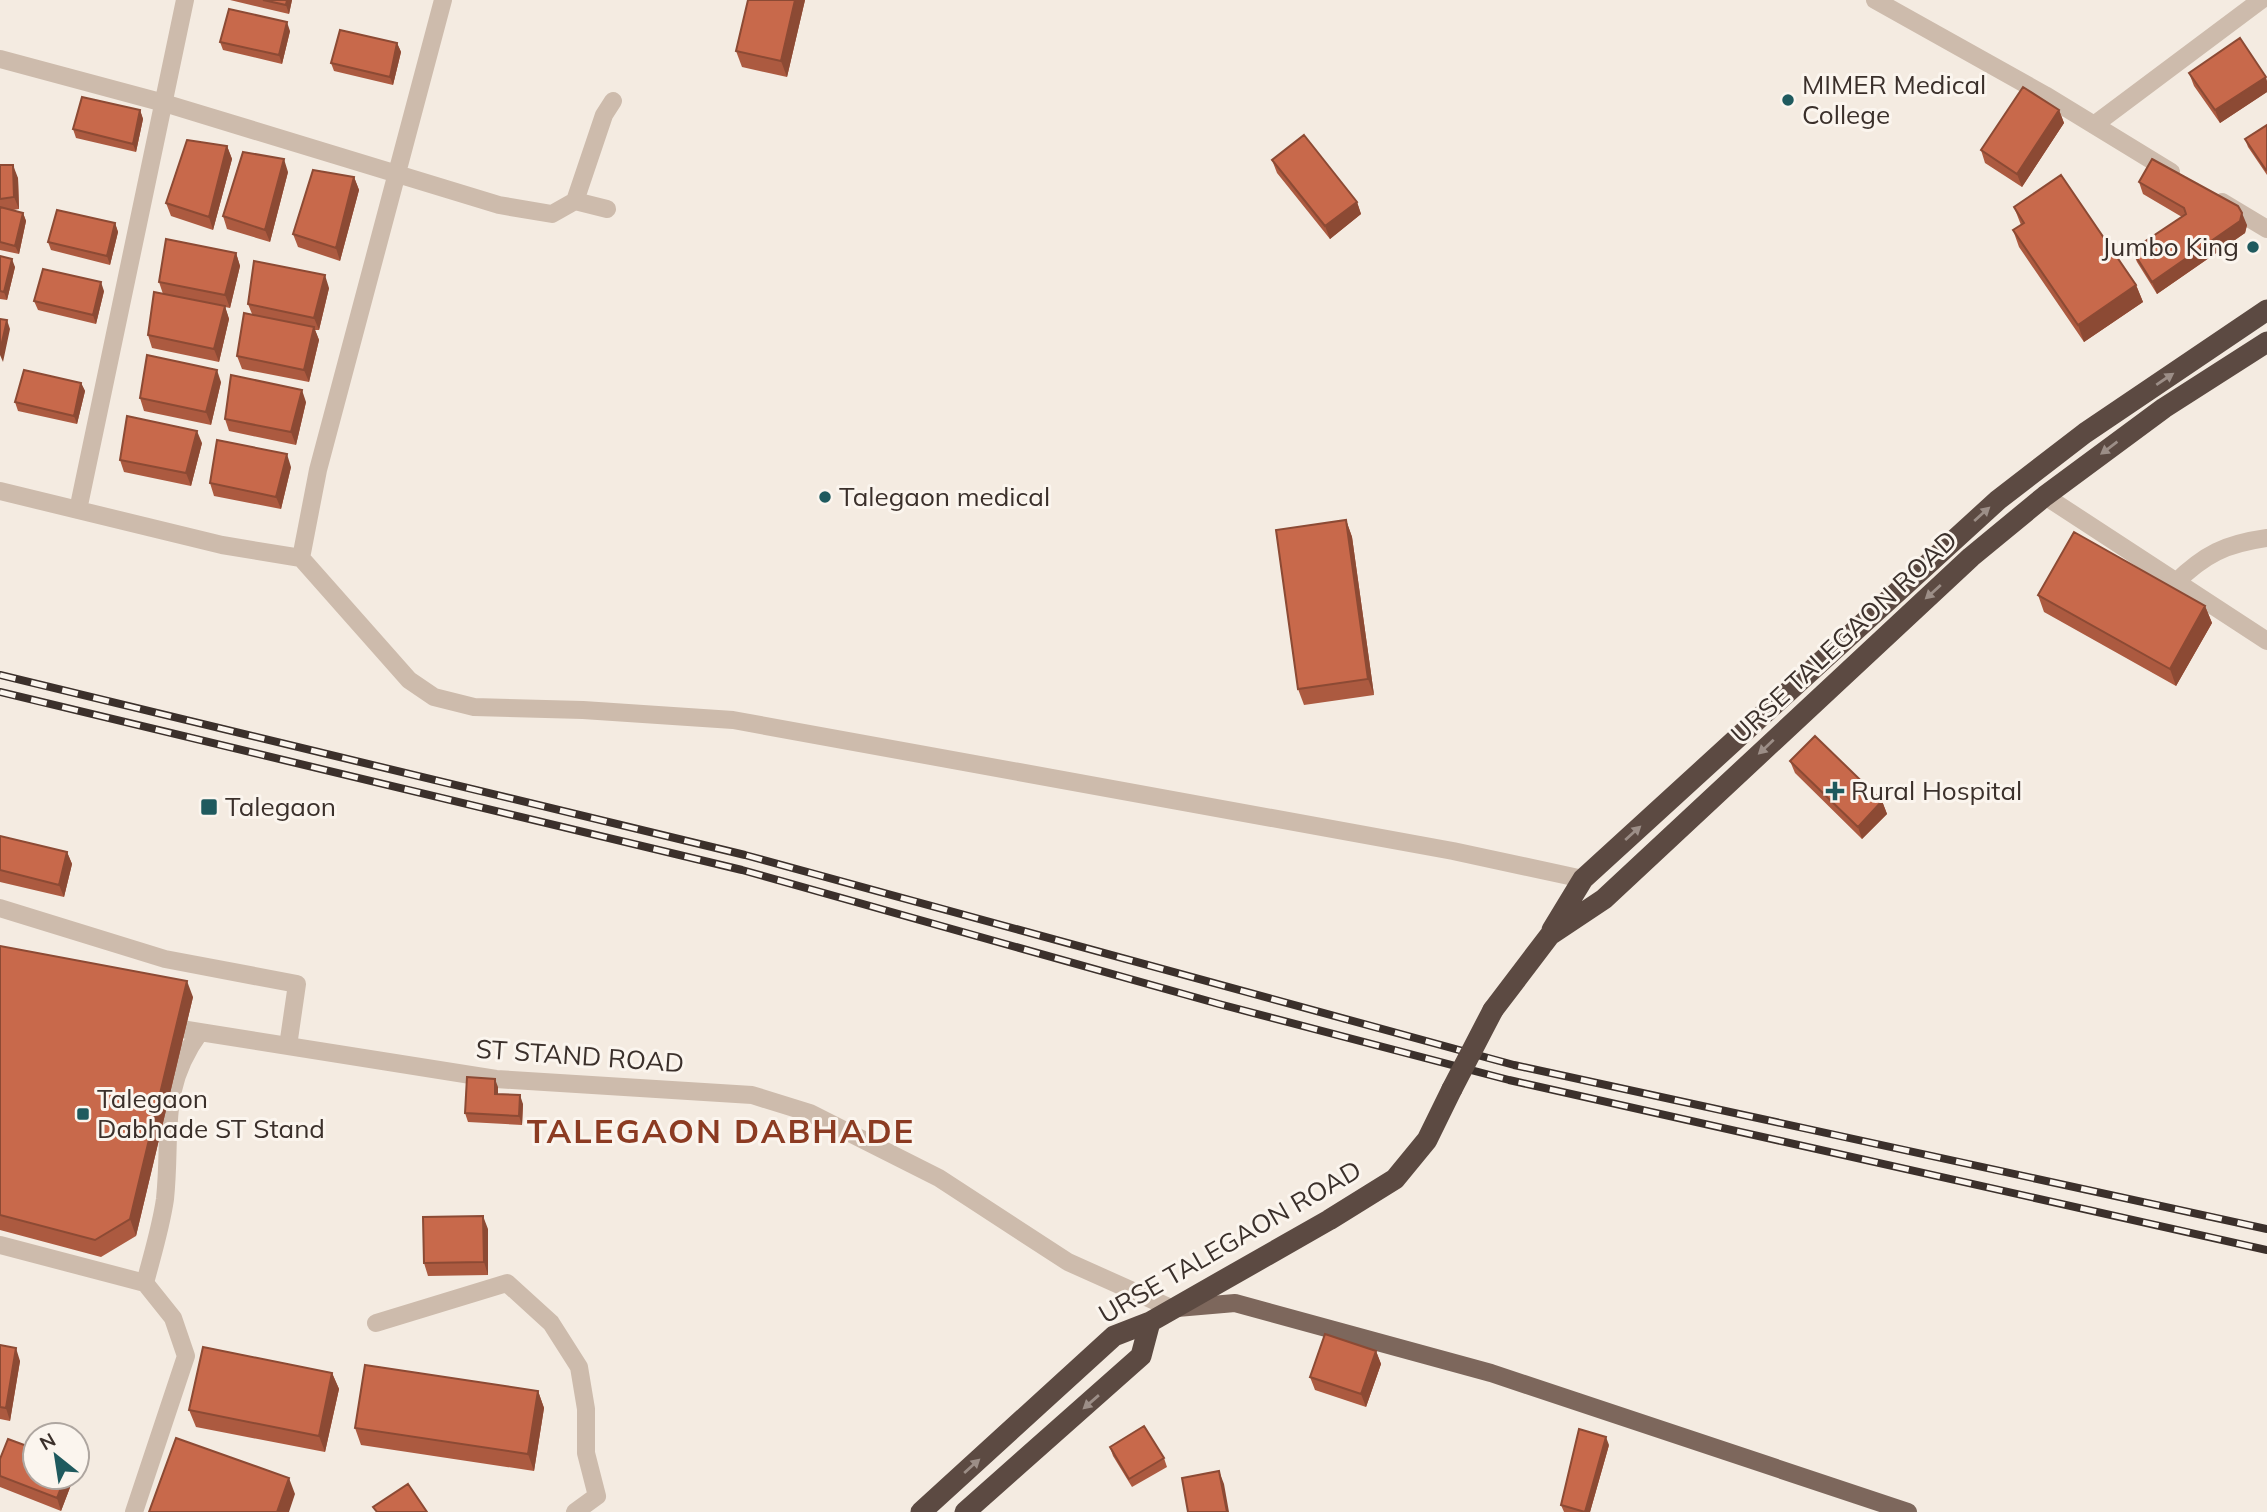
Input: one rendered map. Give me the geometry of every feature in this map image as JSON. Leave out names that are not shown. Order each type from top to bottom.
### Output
[{"type":"highway","name":"URSE TALEGAON ROAD","points":[[921,1512],[1114,1336],[1150,1322],[1329,1220],[1395,1179],[1427,1140],[1493,1010],[1550,935],[1583,879],[1998,500],[2085,433],[2267,310]]},
{"type":"highway","name":"URSE TALEGAON ROAD","points":[[1550,935],[1604,899],[1931,594],[2045,496],[2164,408],[2267,342]]},
{"type":"highway","points":[[965,1512],[1141,1356],[1150,1322]]},
{"type":"main road","points":[[1173,1309],[1235,1303],[1491,1373],[1908,1512]]},
{"type":"street","points":[[78,510],[185,0]]},
{"type":"street","points":[[301,558],[318,470],[443,0]]},
{"type":"street","points":[[1875,0],[2186,180]]},
{"type":"street","points":[[2094,125],[2259,1]]},
{"type":"street","points":[[0,59],[164,103],[531,212],[552,214],[575,201],[604,115],[614,101]]},
{"type":"street","points":[[2208,194],[2267,228]]},
{"type":"street","points":[[575,201],[607,209]]},
{"type":"street","points":[[0,491],[222,545],[301,558],[409,680],[434,697],[474,707],[583,710],[733,720],[1453,850],[1583,879]]},
{"type":"street","points":[[2045,496],[2267,641]]},
{"type":"street","points":[[2175,583],[2197,562],[2232,543],[2267,538]]},
{"type":"street","points":[[0,908],[165,959],[297,984],[288,1046]]},
{"type":"street","name":"ST STAND ROAD","points":[[138,1022],[496,1079],[752,1095],[810,1113],[939,1178],[1068,1262],[1173,1309]]},
{"type":"street","points":[[145,1283],[164,1200],[171,1088],[185,1054],[201,1032]]},
{"type":"street","points":[[0,1245],[145,1283],[173,1318],[186,1356],[134,1512]]},
{"type":"street","points":[[376,1323],[507,1283],[551,1323],[579,1367],[586,1409],[586,1452],[597,1496],[575,1512]]},
{"type":"building","points":[[263,0],[287,0],[286,5]]},
{"type":"building","points":[[748,0],[795,0],[781,61],[736,51]]},
{"type":"building","points":[[229,9],[287,22],[279,55],[220,42]]},
{"type":"building","points":[[340,30],[397,43],[390,77],[331,63]]},
{"type":"building","points":[[2240,38],[2266,77],[2215,110],[2189,73]]},
{"type":"building","points":[[2023,87],[2059,110],[2017,174],[1981,150]]},
{"type":"building","points":[[82,97],[140,110],[133,144],[73,129]]},
{"type":"building","points":[[2267,125],[2267,169],[2266,170],[2245,139]]},
{"type":"building","points":[[1304,135],[1357,202],[1325,226],[1272,160]]},
{"type":"building","points":[[187,140],[227,146],[209,217],[166,203]]},
{"type":"building","points":[[243,152],[284,159],[265,230],[223,216]]},
{"type":"building","points":[[2152,159],[2238,206],[2242,213],[2240,221],[2152,282],[2132,250],[2186,214],[2184,208],[2139,182]]},
{"type":"building","points":[[0,165],[13,165],[14,197],[0,199]]},
{"type":"building","points":[[313,170],[354,177],[336,248],[293,234]]},
{"type":"building","points":[[2061,175],[2136,285],[2078,325],[2013,230],[2024,223],[2014,207]]},
{"type":"building","points":[[0,207],[23,213],[15,246],[0,242]]},
{"type":"building","points":[[57,210],[115,223],[107,256],[48,242]]},
{"type":"building","points":[[166,239],[236,253],[225,295],[159,282]]},
{"type":"building","points":[[0,256],[12,259],[4,292],[0,291]]},
{"type":"building","points":[[254,261],[325,275],[314,318],[248,304]]},
{"type":"building","points":[[43,269],[101,282],[93,315],[34,301]]},
{"type":"building","points":[[154,292],[225,306],[214,349],[148,335]]},
{"type":"building","points":[[244,313],[314,327],[304,370],[237,356]]},
{"type":"building","points":[[0,319],[7,320],[0,351]]},
{"type":"building","points":[[147,355],[217,370],[206,412],[140,398]]},
{"type":"building","points":[[24,370],[81,383],[74,416],[15,402]]},
{"type":"building","points":[[231,375],[302,390],[291,432],[225,419]]},
{"type":"building","points":[[127,416],[197,431],[186,473],[120,460]]},
{"type":"building","points":[[217,440],[287,454],[276,497],[210,483]]},
{"type":"building","points":[[1346,520],[1368,679],[1298,689],[1276,530]]},
{"type":"building","points":[[2074,532],[2205,606],[2170,669],[2038,595]]},
{"type":"building","points":[[1815,736],[1882,801],[1858,827],[1790,761]]},
{"type":"building","points":[[0,836],[67,852],[59,885],[0,870]]},
{"type":"building","name":"Talegaon Dabhade ST Stand","points":[[0,946],[187,981],[130,1219],[95,1240],[0,1215]]},
{"type":"building","points":[[467,1077],[495,1079],[495,1094],[520,1095],[519,1116],[465,1113]]},
{"type":"building","points":[[483,1216],[484,1262],[424,1263],[423,1217]]},
{"type":"building","points":[[1325,1334],[1376,1351],[1361,1394],[1310,1377]]},
{"type":"building","points":[[0,1345],[16,1348],[6,1408],[0,1407]]},
{"type":"building","points":[[203,1347],[332,1373],[319,1436],[189,1410]]},
{"type":"building","points":[[365,1365],[538,1391],[528,1454],[355,1428]]},
{"type":"building","points":[[1144,1426],[1164,1458],[1129,1479],[1110,1447]]},
{"type":"building","points":[[1579,1429],[1606,1437],[1585,1512],[1561,1505]]},
{"type":"building","points":[[176,1438],[289,1478],[277,1512],[149,1512]]},
{"type":"building","points":[[8,1439],[21,1444],[21,1484],[0,1476],[0,1459]]},
{"type":"building","points":[[1219,1471],[1227,1512],[1188,1512],[1182,1478]]},
{"type":"building","points":[[408,1484],[427,1512],[377,1512],[373,1507]]},
{"type":"building","points":[[39,1491],[60,1491],[57,1498]]},
{"type":"railway","points":[[0,675],[745,855],[1514,1065],[2267,1229]]},
{"type":"railway","points":[[0,692],[742,870],[1219,1004],[1509,1080],[2267,1250]]},
{"type":"place","name":"MIMER Medical College","points":[[1788,100]]},
{"type":"place","name":"Jumbo King","points":[[2253,247]]},
{"type":"place","name":"Talegaon medical","points":[[825,497]]},
{"type":"place","name":"Rural Hospital","points":[[1835,791]]},
{"type":"place","name":"Talegaon","points":[[209,807]]},
{"type":"place","name":"Talegaon Dabhade ST Stand","points":[[83,1114]]},
{"type":"district","name":"TALEGAON DABHADE","points":[[721,1131]]}]
